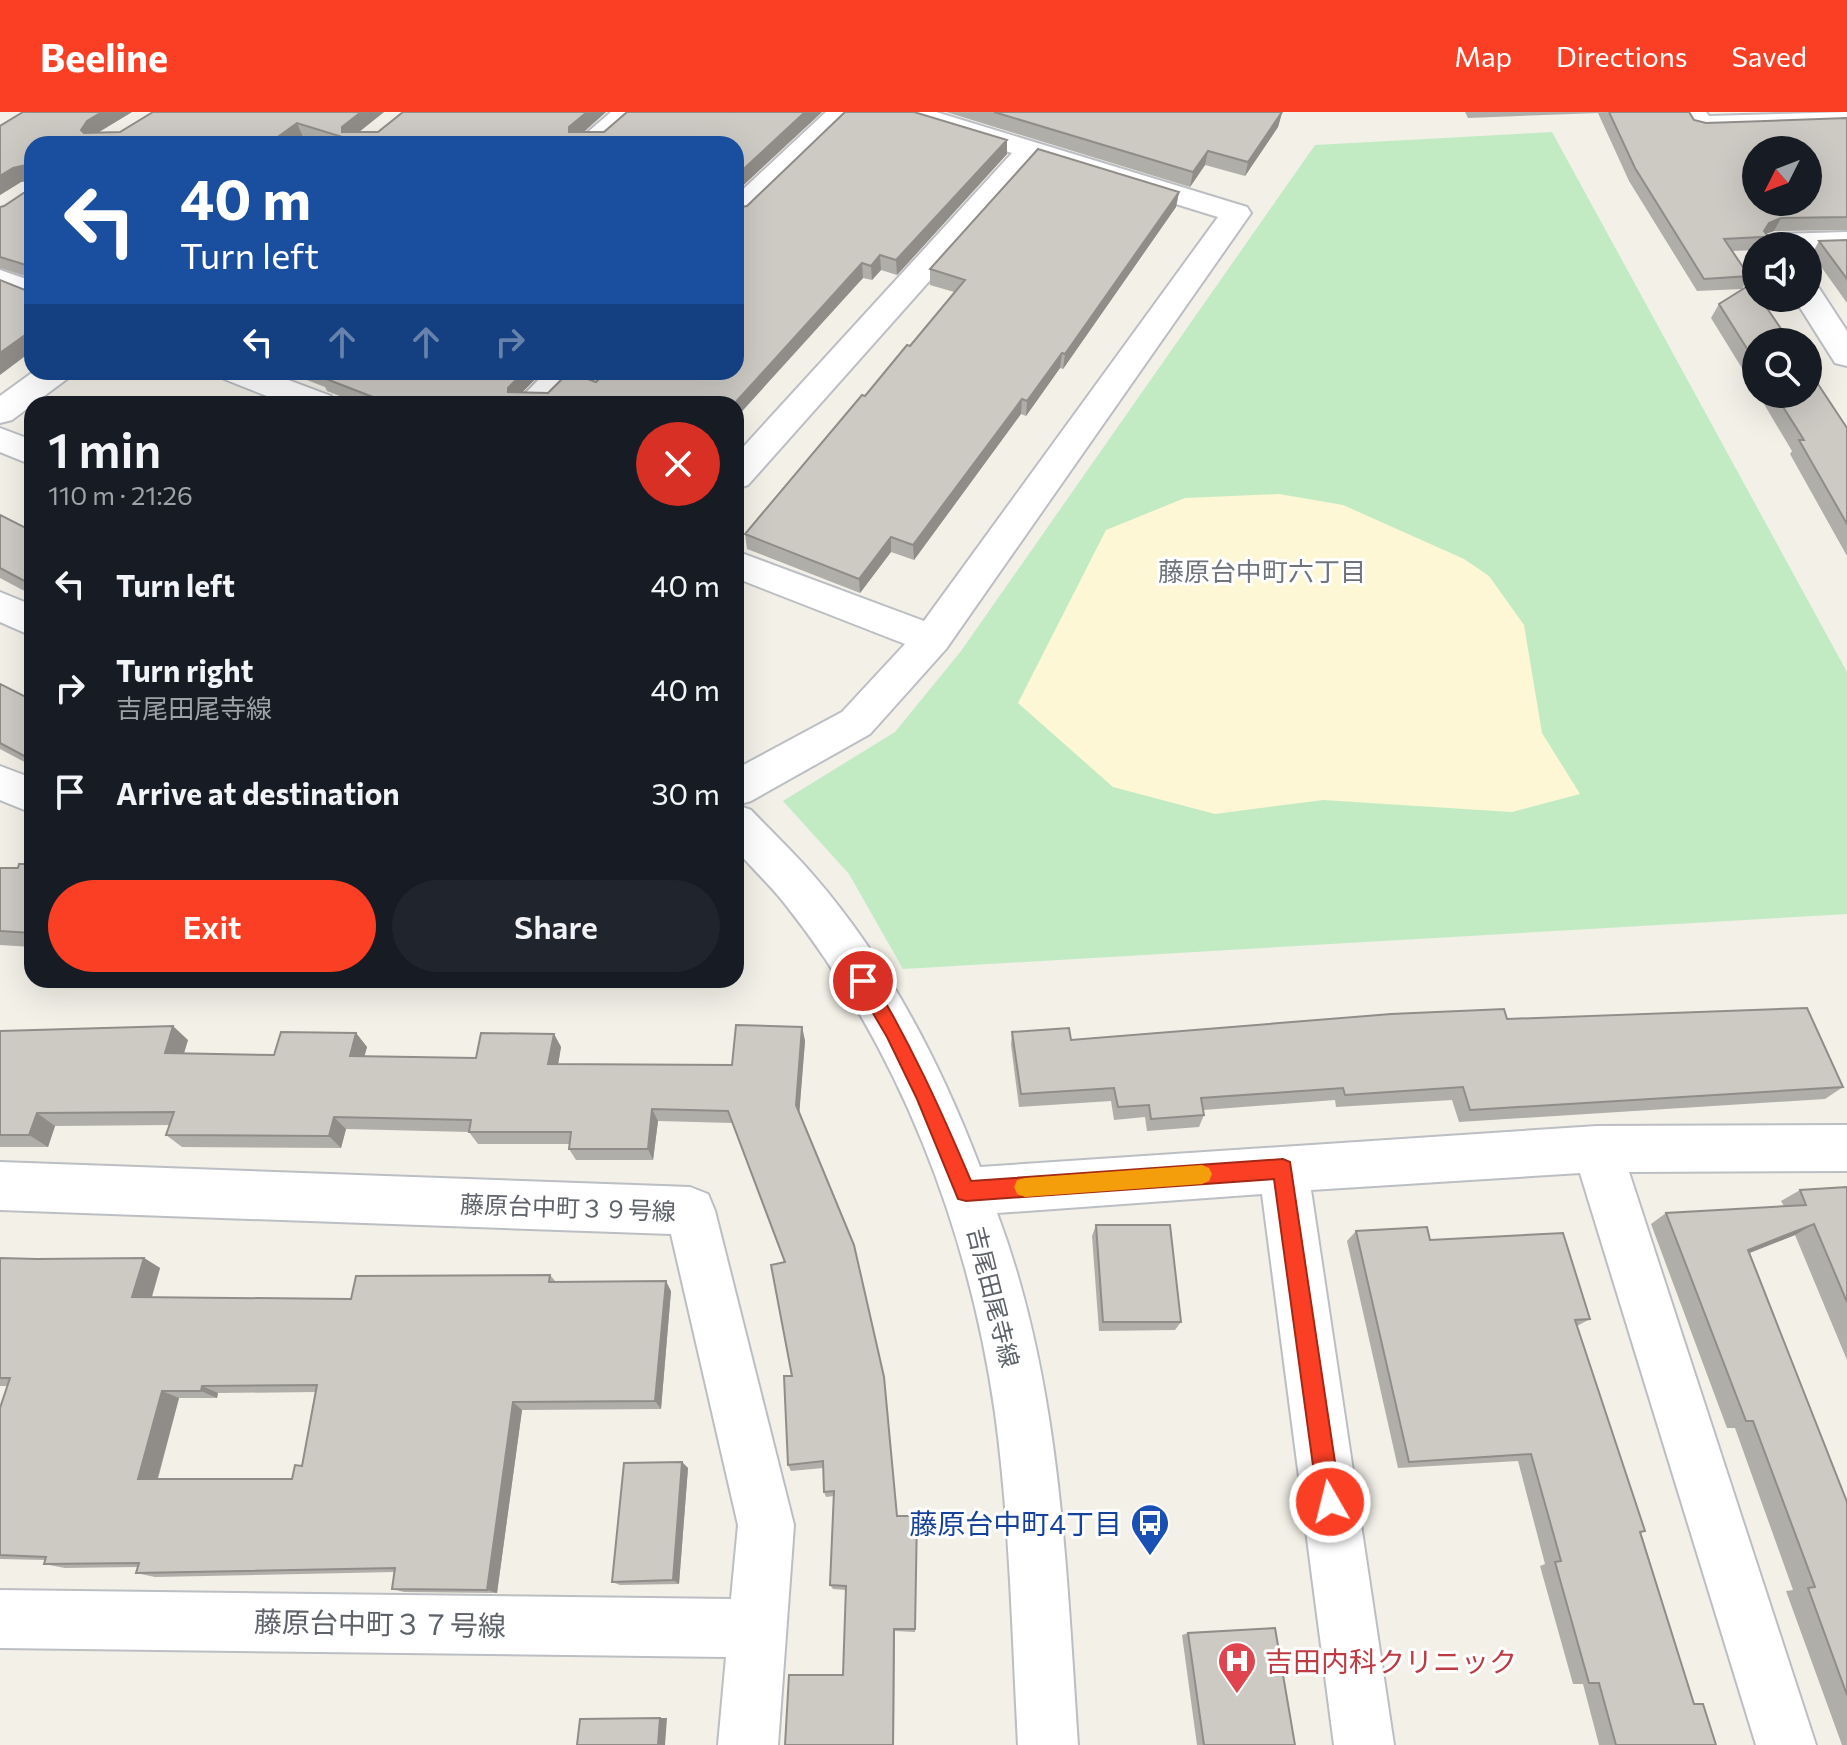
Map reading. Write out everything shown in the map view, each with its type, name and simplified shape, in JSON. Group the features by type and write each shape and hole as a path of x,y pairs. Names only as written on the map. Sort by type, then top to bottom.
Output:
{"street":[{"path":"598,136 628,112"},
{"path":"744,204 842,112"},
{"path":"744,785 856,723 932,639 1236,213 907,112"},
{"path":"1692,112 1700,125 1847,119"},
{"path":"744,468 1031,149"},
{"path":"1822,242 1847,241"},
{"path":"0,279 24,289"},
{"path":"1819,312 1847,356"},
{"path":"0,412 44,380"},
{"path":"540,396 558,380"},
{"path":"296,381 311,396"},
{"path":"0,439 24,450"},
{"path":"744,567 932,639"},
{"path":"0,606 24,618"},
{"path":"0,782 24,792"},
{"name":"吉尾田尾寺線","path":"744,830 799,887 894,1031 966,1192 991,1266 1014,1376 1033,1501 1048,1745"},
{"path":"966,1192 1597,1149 1847,1148"},
{"path":"1597,1149 1786,1745"},
{"path":"1283,1169 1364,1745"},
{"name":"藤原台中町３９号線","path":"0,1186 690,1211 766,1525 748,1745"},
{"name":"藤原台中町３７号線","path":"0,1619 759,1628"}],"green space":[{"path":"1552,132 1847,672 1847,914 903,969 849,874 783,801 895,732 961,651 1315,145"}],"sand":[{"path":"1279,494 1343,505 1464,559 1489,576 1524,625 1542,733 1580,794 1512,812 1323,800 1215,814 1113,787 1018,703 1106,530 1185,498"}],"building":[{"path":"23,112 102,112 87,121 81,130 84,133 120,132 153,112 361,112 342,127 342,132 378,132 403,112 587,112 569,127 569,132 604,132 627,112 805,112 744,169 744,136 339,136 297,123 279,136 24,136 24,165 0,176 0,126"},
{"path":"845,112 914,112 1007,140 896,260 880,255 871,266 862,263 741,396 370,396 329,380 516,380 508,392 548,393 561,380 744,380 744,207"},
{"path":"994,112 1282,112 1248,162 1208,151 1193,172"},
{"path":"1609,112 1689,112 1694,120 1706,123 1847,118 1847,217 1781,218 1769,223 1765,232 1742,232 1742,238 1724,239 1742,266 1742,276 1704,279 1635,168"},
{"path":"1038,149 1179,192 1065,354 1062,353 1027,401 1022,399 913,545 891,537 859,579 745,534 862,395 865,396 907,345 910,346 965,280 930,269"},
{"path":"24,193 24,264 0,257 0,207"},
{"path":"1847,240 1847,279 1822,245 1822,241"},
{"path":"0,280 24,290 24,336 0,353"},
{"path":"1742,290 1742,312 1770,312 1780,328 1742,328 1742,341 1719,304"},
{"path":"1822,390 1847,428 1847,524 1799,440 1804,440 1784,408 1822,408"},
{"path":"0,515 24,527 24,581 0,568"},
{"path":"0,684 24,696 24,756 0,743"},
{"path":"19,864 24,864 24,932 0,931 0,868 18,868"},
{"path":"1807,1008 1843,1087 1470,1110 1463,1087 1345,1095 1343,1088 1201,1098 1204,1115 1151,1119 1149,1105 1118,1107 1114,1088 1021,1094 1012,1032 1069,1028 1071,1040 1391,1014 1504,1009 1507,1019"},
{"path":"736,1025 802,1027 796,1105 854,1245 884,1377 897,1516 917,1516 915,1629 894,1629 893,1745 785,1745 789,1675 843,1675 846,1586 830,1585 834,1491 824,1492 823,1461 788,1465 784,1376 792,1376 771,1265 785,1262 728,1111 652,1109 648,1149 569,1149 571,1132 469,1132 471,1120 334,1117 329,1136 166,1135 174,1112 37,1113 29,1135 0,1135 0,1031 173,1026 165,1053 274,1055 281,1032 356,1033 350,1056 476,1058 481,1033 554,1034 548,1064 732,1065"},
{"path":"1847,1187 1847,1302 1814,1224 1748,1250 1847,1502 1847,1695 1808,1588 1815,1587 1753,1421 1746,1421 1666,1213 1806,1205 1800,1190"},
{"path":"1096,1225 1170,1225 1181,1322 1103,1322"},
{"path":"1427,1227 1430,1240 1563,1233 1590,1319 1575,1320 1645,1531 1640,1532 1694,1704 1703,1704 1716,1745 1616,1745 1599,1683 1589,1683 1555,1562 1561,1561 1531,1454 1409,1462 1356,1231"},
{"path":"0,1258 144,1258 132,1297 351,1299 356,1276 550,1275 549,1282 666,1281 655,1401 513,1402 487,1590 392,1589 395,1568 136,1573 139,1563 44,1564 46,1557 0,1555 0,1408 10,1378 0,1378","holes":["317,1385 302,1466 295,1465 292,1479 138,1479 162,1391 201,1391 202,1386"]},
{"path":"682,1462 673,1580 612,1582 624,1463"},
{"path":"1275,1628 1295,1745 1204,1745 1188,1633"},
{"path":"660,1718 658,1745 577,1745 580,1719"}],"slow traffic":[{"path":"1025,1187 1202,1174"}],"place":[{"name":"藤原台中町4丁目","path":"1150,1557"},
{"name":"吉田内科クリニック","path":"1237,1695"}],"district":[{"name":"藤原台中町六丁目","path":"1262,570"}],"route":[{"path":"863,981 894,1031 966,1192 1283,1169 1330,1502"}]}
